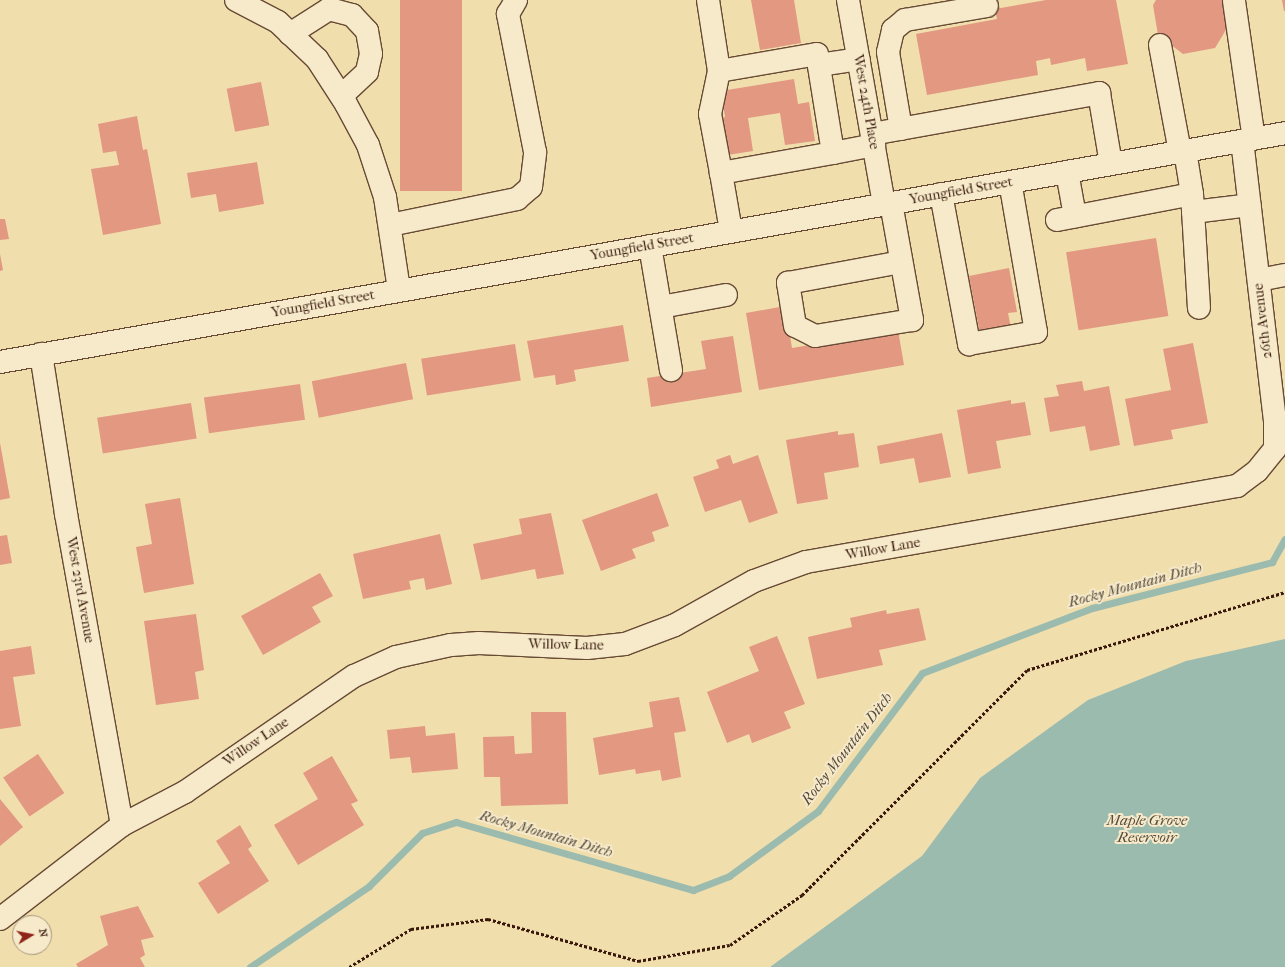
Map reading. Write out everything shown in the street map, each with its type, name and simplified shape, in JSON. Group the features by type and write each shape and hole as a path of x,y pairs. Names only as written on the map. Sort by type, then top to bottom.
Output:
{"street":[{"path":"236,0 278,22 317,59 341,96 368,145 385,196 399,290"},
{"path":"390,225 517,199 531,187 535,152 508,14 516,0"},
{"path":"708,0 719,71 710,114 722,173 731,231"},
{"name":"West 24th Place","path":"848,0 873,139 902,262 912,320 815,336 795,326 788,283 902,262"},
{"name":"26th Avenue","path":"1234,1 1248,140 1250,205 1258,280 1280,419 1274,449 1257,471 1237,486"},
{"path":"901,129 888,52 892,30 905,20 987,6"},
{"path":"290,34 329,9 352,15 367,31 370,54 367,72 341,96"},
{"path":"1160,45 1192,203 1198,308"},
{"path":"719,71 817,54 833,153"},
{"path":"819,65 859,59"},
{"path":"722,173 833,153 901,129 1099,93 1111,164"},
{"name":"Youngfield Street","path":"0,362 1285,133"},
{"path":"1067,172 1066,218 1192,203 1250,205"},
{"path":"942,194 969,344 1036,332 1010,182"},
{"path":"650,246 671,370"},
{"path":"1258,280 1285,275"},
{"path":"661,307 726,295"},
{"name":"West 23rd Avenue","path":"41,354 66,514 122,825"},
{"name":"Willow Lane","path":"0,919 122,825 185,792 354,676 396,657 451,645 479,643 587,648 625,644 675,624 754,581 806,562 1237,486"}],"path":[{"path":"349,967 411,929 488,919 638,961 730,945 802,895 1027,670 1285,592"}],"water":[{"name":"Maple Grove Reservoir","path":"1285,639 1285,967 770,967 922,856 980,778 1088,700 1186,661"}],"building":[{"path":"400,0 462,0 462,191 400,191"},
{"path":"751,0 794,0 801,43 760,50"},
{"path":"1046,0 1116,0 1128,64 1087,71 1085,58 1051,65 1050,58 1036,61 1038,75 927,95 916,34 997,19 995,9"},
{"path":"1156,0 1228,0 1232,20 1215,48 1183,54 1158,35 1153,5"},
{"path":"1282,0 1285,0 1285,11 1284,11"},
{"path":"794,79 798,104 809,102 815,141 785,145 780,113 748,118 753,151 721,156 715,119 725,117 721,91"},
{"path":"261,82 269,125 235,132 227,89"},
{"path":"137,116 143,150 147,149 161,224 103,235 91,169 119,165 116,151 103,153 98,124"},
{"path":"257,162 264,204 219,212 216,194 191,198 187,173"},
{"path":"0,219 5,219 9,239 0,240"},
{"path":"1156,238 1168,316 1078,330 1066,252"},
{"path":"0,254 3,270 0,271"},
{"path":"1009,268 1017,312 1008,313 1011,328 980,334 969,276"},
{"path":"785,306 792,348 898,330 904,365 759,390 746,313"},
{"path":"623,325 629,361 574,370 576,381 556,385 555,375 534,378 527,341"},
{"path":"733,336 742,392 651,407 647,378 706,369 701,341"},
{"path":"1193,343 1208,423 1171,430 1173,439 1134,446 1125,399 1171,390 1163,349"},
{"path":"515,344 521,381 427,395 421,359"},
{"path":"406,363 413,399 319,418 312,381"},
{"path":"1082,381 1084,391 1109,386 1120,445 1090,451 1085,426 1050,432 1044,398 1059,396 1056,385"},
{"path":"300,384 305,420 209,433 204,397"},
{"path":"1011,400 1011,404 1025,402 1031,435 996,441 1001,468 968,474 957,410"},
{"path":"191,403 197,439 103,453 97,418"},
{"path":"838,431 838,435 854,433 859,467 824,473 828,499 797,504 786,440"},
{"path":"942,433 951,477 919,483 914,458 880,464 877,446"},
{"path":"0,443 10,498 0,500"},
{"path":"730,455 733,464 758,455 778,513 749,523 741,500 705,512 693,477 719,468 716,460"},
{"path":"657,493 669,526 652,532 655,541 632,549 636,558 601,571 582,520"},
{"path":"180,498 194,584 144,593 136,547 152,544 145,504"},
{"path":"551,513 564,574 537,579 535,569 481,580 473,544 522,534 519,519"},
{"path":"440,534 452,584 426,590 424,578 409,581 411,589 363,599 353,554"},
{"path":"7,535 12,563 0,565 0,536"},
{"path":"320,573 333,596 312,607 321,622 263,655 241,616"},
{"path":"919,608 926,640 879,650 883,665 817,679 808,637 852,627 850,618 886,610 887,614"},
{"path":"196,614 204,670 195,672 199,699 156,705 144,621"},
{"path":"777,636 805,704 784,712 791,728 752,743 749,734 727,743 707,692 759,671 749,647"},
{"path":"31,646 35,674 13,677 21,726 0,729 0,651"},
{"path":"679,697 686,731 674,733 681,777 662,781 660,770 636,774 635,769 599,775 593,738 653,727 649,702"},
{"path":"531,712 566,712 568,804 501,806 500,777 484,777 483,737 514,736 515,754 532,753"},
{"path":"425,726 426,736 455,733 458,769 412,773 410,757 390,759 387,730"},
{"path":"38,754 64,793 29,816 3,777"},
{"path":"332,756 358,801 351,804 364,825 298,865 274,825 318,799 303,773"},
{"path":"0,799 23,827 0,846"},
{"path":"240,825 252,846 248,849 269,881 218,914 198,883 230,863 216,841"},
{"path":"138,906 154,937 141,940 145,955 140,958 145,967 78,967 76,964 108,945 100,916"}],"waterway":[{"name":"Rocky Mountain Ditch","path":"250,967 369,886 422,833 456,822 693,890 729,876 818,811 922,673 1092,608 1272,562 1285,539"}]}
